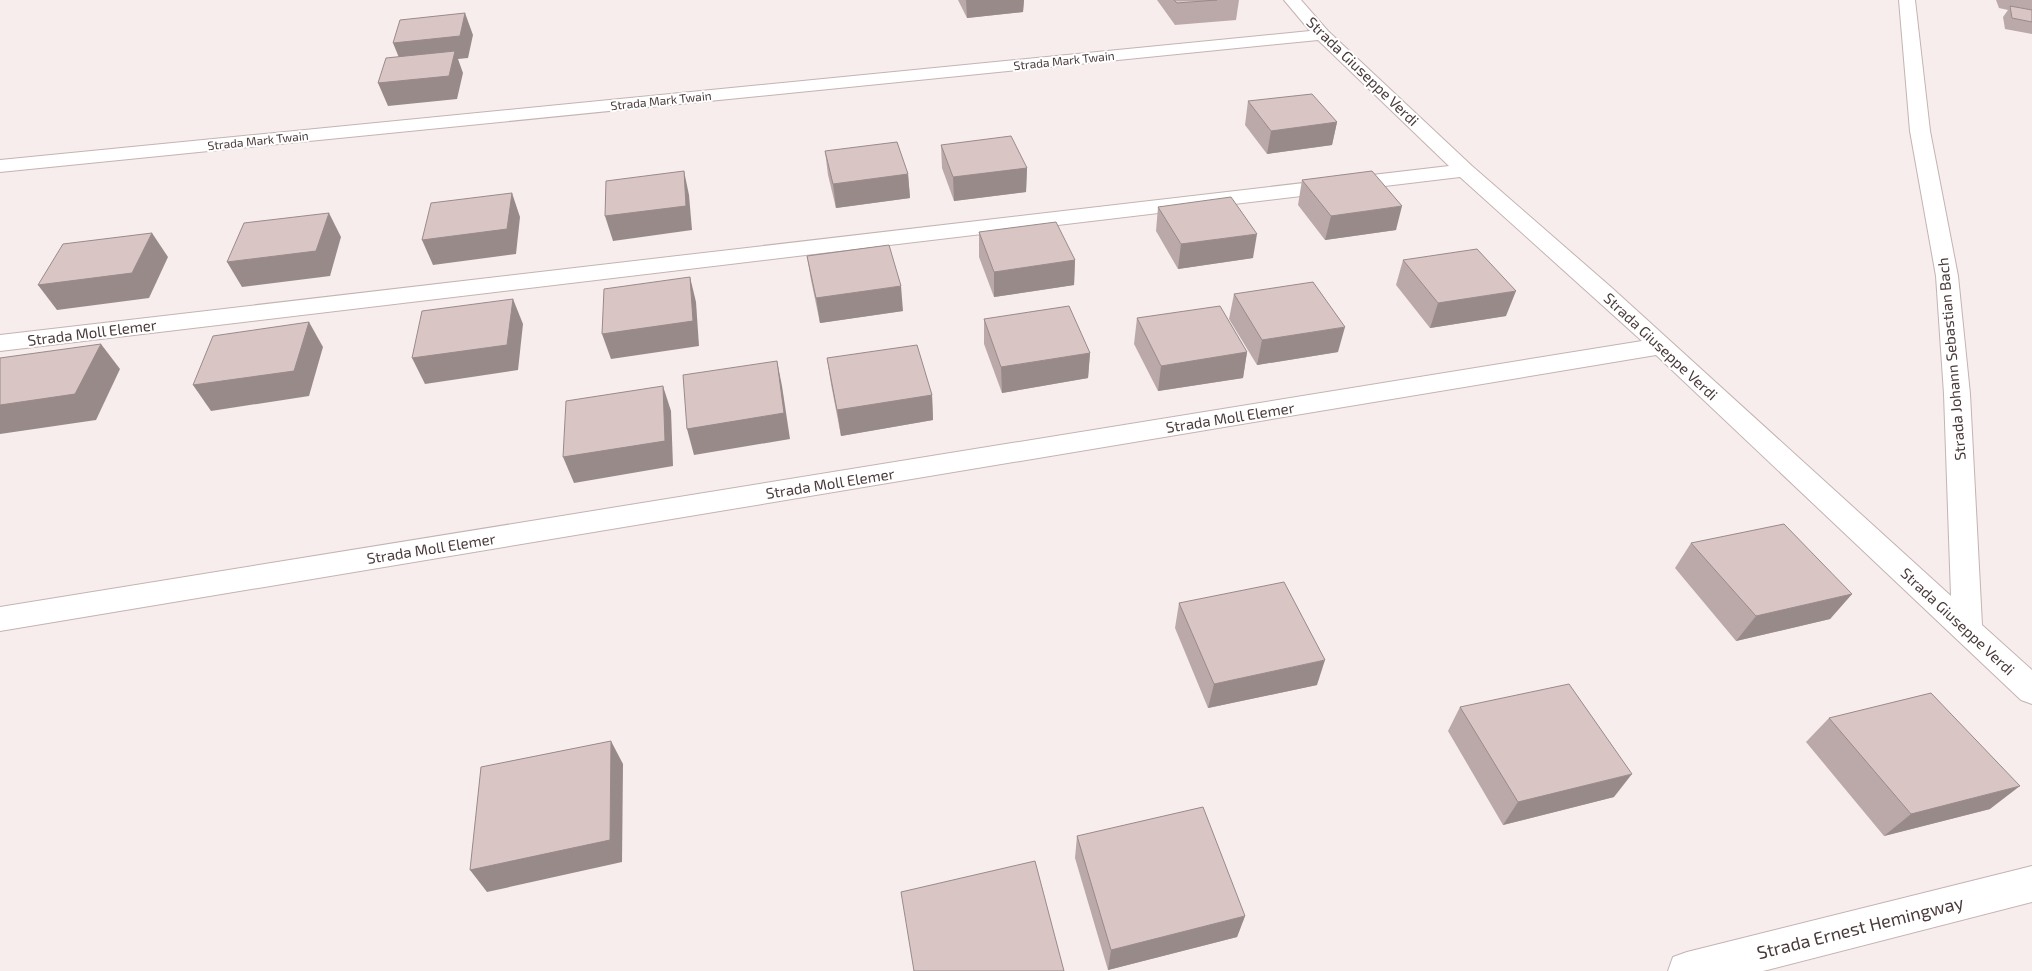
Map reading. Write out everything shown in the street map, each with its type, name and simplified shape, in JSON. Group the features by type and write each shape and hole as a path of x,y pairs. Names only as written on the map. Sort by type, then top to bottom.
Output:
{"street":[{"name":"Strada Giuseppe Verdi","path":"1292,0 1322,35 1465,170 1661,346 2032,690"},
{"name":"Strada Johann Sebastian Bach","path":"1907,0 1920,131 1946,276 1957,394 1967,630"},
{"name":"Strada Mark Twain","path":"0,166 1322,35"},
{"name":"Strada Moll Elemer","path":"0,343 1465,170"},
{"name":"Strada Moll Elemer","path":"0,619 1661,346"},
{"name":"Strada Ernest Hemingway","path":"1687,971 2032,884"}],"building":[{"path":"1174,0 1217,0 1177,3"},
{"path":"2010,6 2032,10 2032,22 2012,18"},
{"path":"465,13 460,36 393,43 400,20"},
{"path":"455,51 449,76 378,83 386,58"},
{"path":"1312,94 1337,122 1271,131 1248,101"},
{"path":"1011,136 1027,168 953,177 941,145"},
{"path":"897,142 908,174 833,184 825,151"},
{"path":"684,171 686,206 605,216 606,181"},
{"path":"1372,171 1402,206 1331,216 1302,180"},
{"path":"512,193 507,229 422,240 431,203"},
{"path":"1231,197 1257,234 1181,244 1158,207"},
{"path":"329,213 316,251 227,262 244,223"},
{"path":"1056,222 1075,260 994,272 979,232"},
{"path":"152,233 132,273 38,285 63,244"},
{"path":"889,245 901,286 816,298 807,256"},
{"path":"1477,249 1516,291 1438,303 1403,260"},
{"path":"690,277 693,321 602,334 604,289"},
{"path":"1313,282 1345,327 1262,340 1234,294"},
{"path":"513,299 507,345 412,358 422,311"},
{"path":"1069,306 1090,353 1001,367 984,319"},
{"path":"1220,306 1247,352 1161,366 1137,318"},
{"path":"309,322 294,371 193,385 213,336"},
{"path":"101,344 75,394 0,405 0,358"},
{"path":"917,345 932,395 837,410 827,358"},
{"path":"777,361 784,413 687,429 683,375"},
{"path":"663,386 665,441 563,457 566,401"},
{"path":"1784,524 1852,594 1756,616 1691,543"},
{"path":"1284,582 1325,660 1214,684 1179,603"},
{"path":"1569,684 1632,774 1518,802 1460,707"},
{"path":"1931,693 2020,786 1911,814 1829,718"},
{"path":"611,741 610,840 470,870 481,767"},
{"path":"1203,807 1245,916 1111,950 1077,836"},
{"path":"1035,861 1064,971 914,971 901,892"}]}
